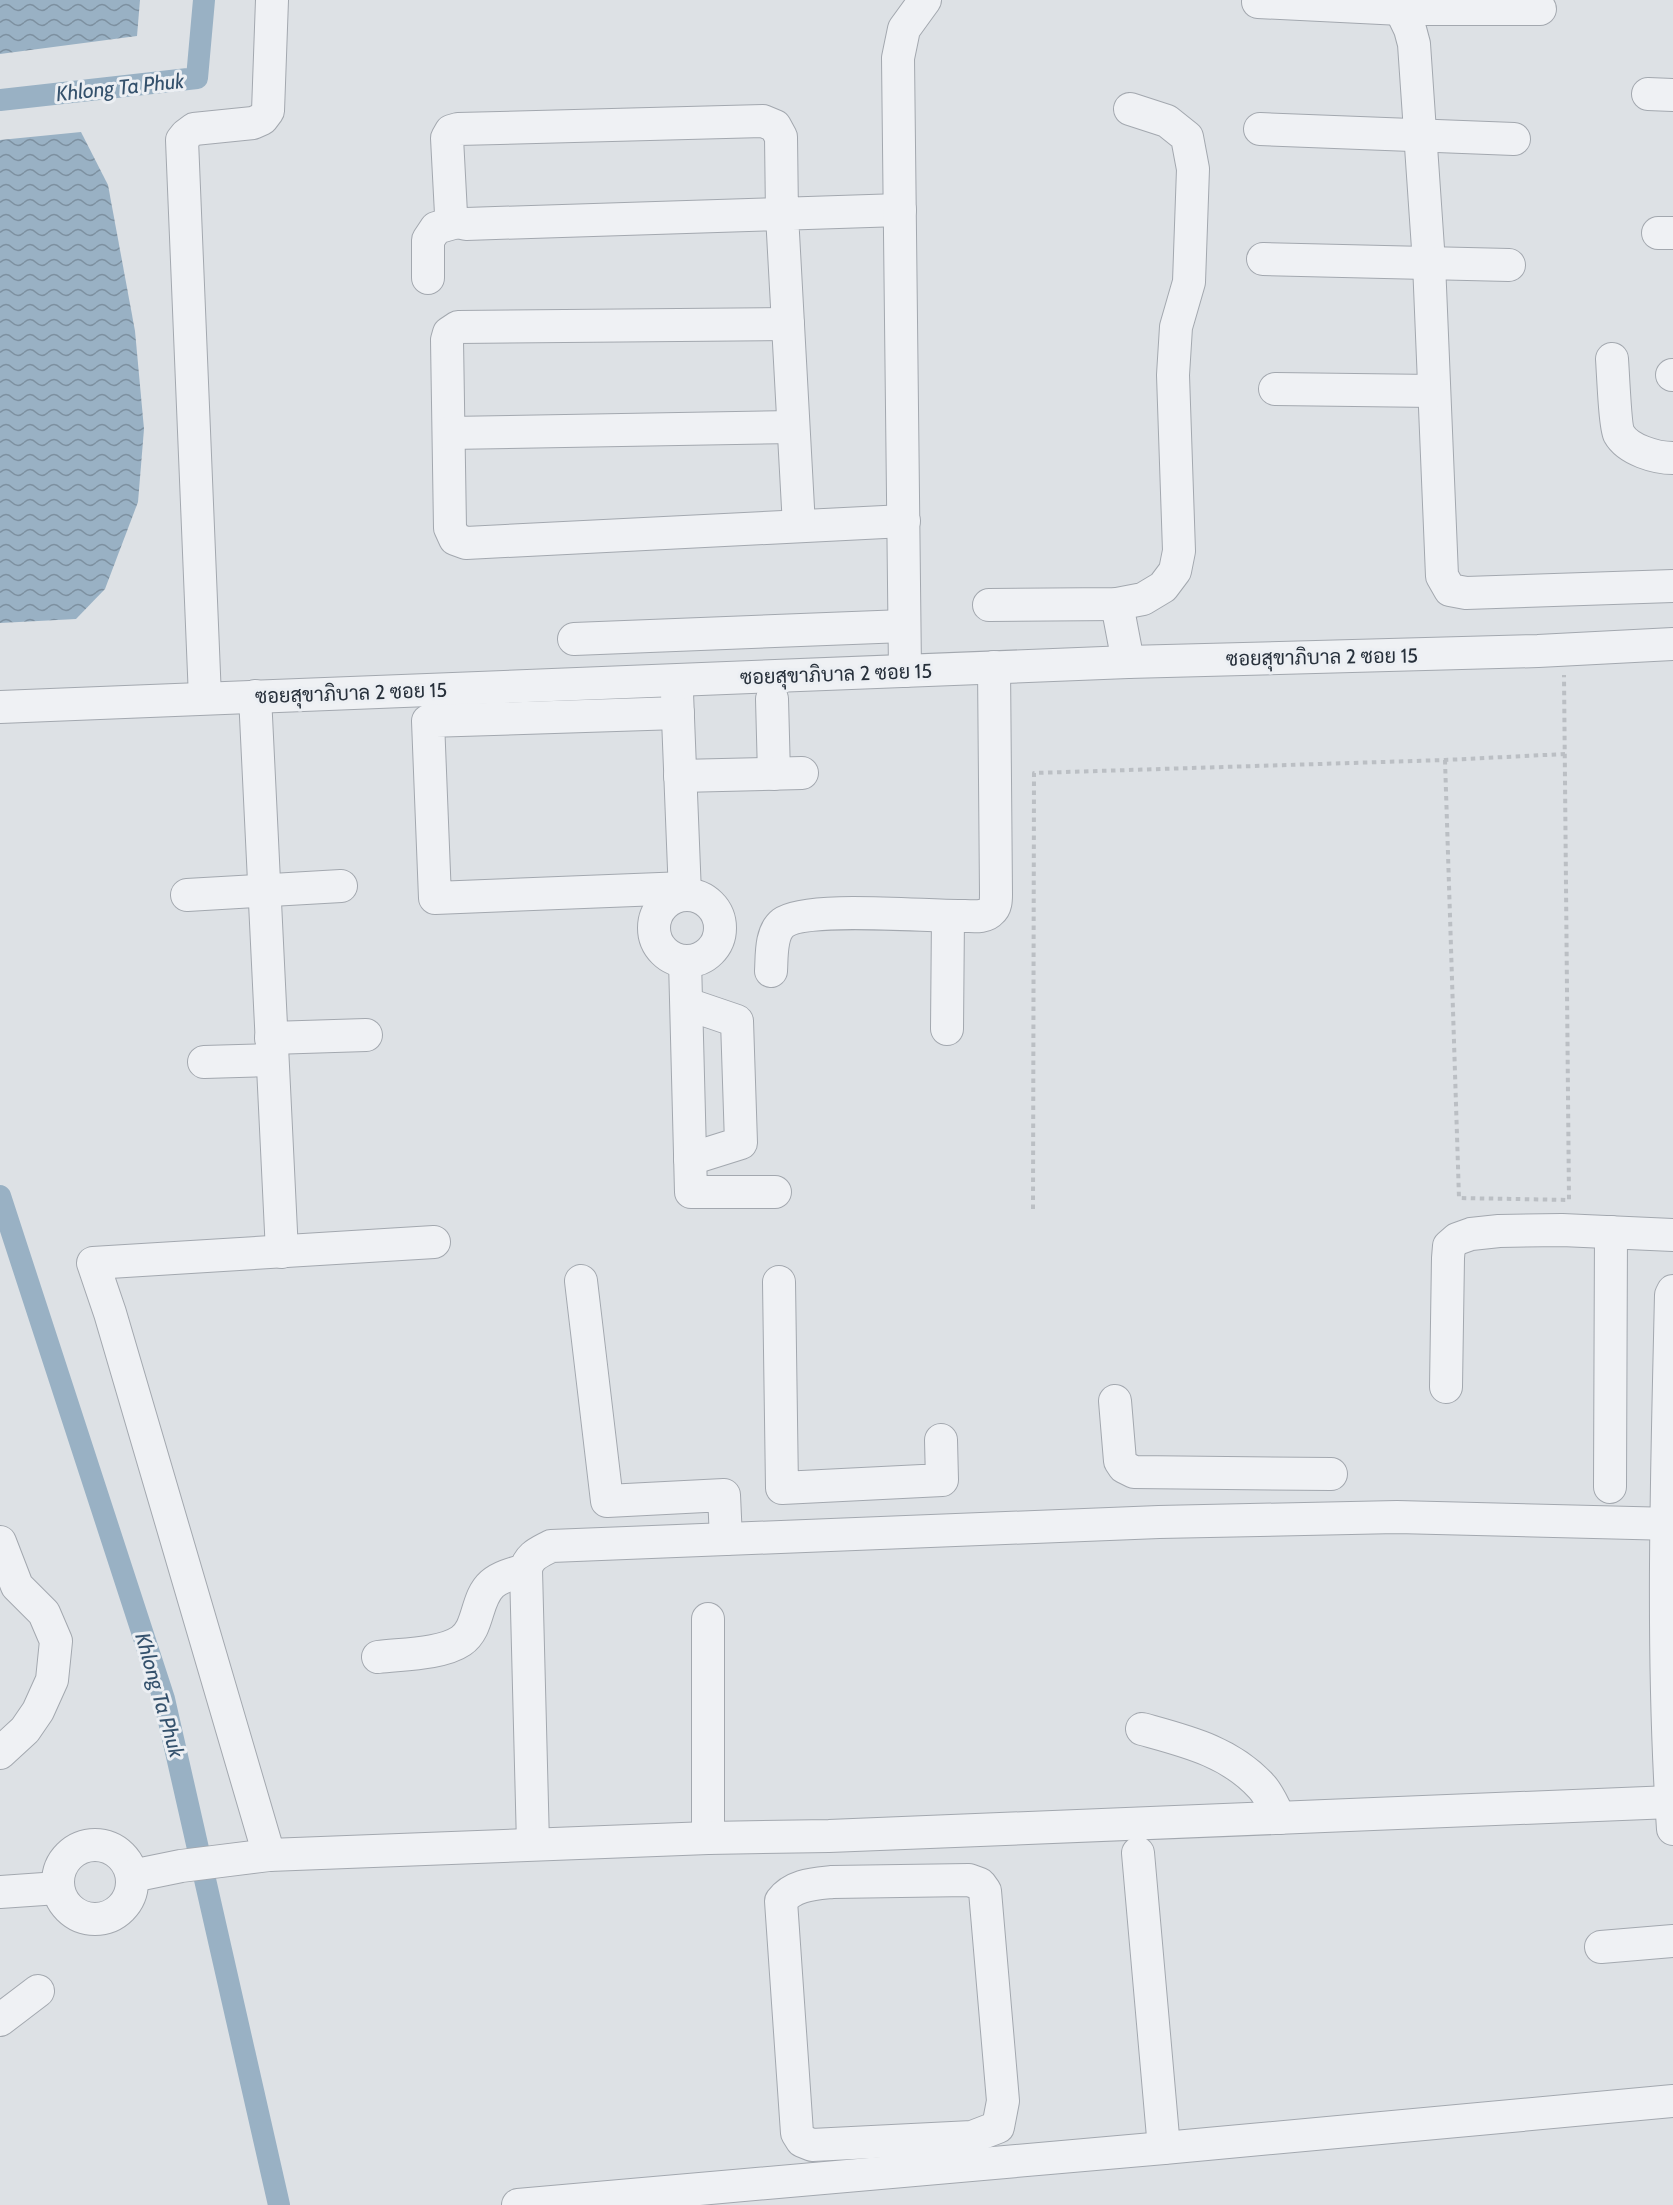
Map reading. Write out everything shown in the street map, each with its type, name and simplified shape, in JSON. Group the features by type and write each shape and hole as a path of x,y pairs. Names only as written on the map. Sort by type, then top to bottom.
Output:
{"street":[{"path":"205,698 182,140 194,129 253,123 262,119 268,111 272,0"},
{"path":"905,671 898,58 904,29 925,0"},
{"path":"1258,3 1399,4 1540,9"},
{"path":"1399,4 1414,44 1429,263 1442,576 1450,590 1466,593 1673,586"},
{"path":"989,605 1117,604 1143,599 1163,587 1175,571 1179,551 1173,375 1176,327 1189,282 1193,169 1187,137 1167,121 1130,109"},
{"path":"457,222 451,214 447,138 451,131 763,120 775,126 782,137 782,215 799,526"},
{"path":"1260,129 1514,139"},
{"path":"428,278 428,240 436,228 457,222 466,224 900,210"},
{"path":"1263,258 1509,265"},
{"path":"788,324 458,327 449,333 447,340 450,528 455,539 466,543 904,521"},
{"path":"1612,359 1618,433 1628,445 1662,458 1673,458"},
{"path":"1275,389 1434,391"},
{"path":"449,433 793,427"},
{"path":"1117,604 1128,662"},
{"path":"574,639 904,626"},
{"name":"ซอยสุขาภิบาล 2 ซอย 15","path":"0,707 994,667 1564,650 1673,644"},
{"path":"771,971 776,933 783,923 799,917 823,913 984,916 991,912 995,905 994,667"},
{"path":"676,680 685,891"},
{"path":"255,696 282,1252"},
{"path":"680,776 788,774 772,699"},
{"path":"678,713 428,722 435,898 685,891 704,898 713,906 719,916 721,927 714,948 706,956 685,961 675,959 659,945 654,925 656,914 662,905 685,891"},
{"path":"187,895 341,886"},
{"path":"947,1029 948,916"},
{"path":"685,961 691,1192 775,1192"},
{"path":"687,1004 737,1021 741,1143 690,1159"},
{"path":"204,1062 366,1035"},
{"path":"1446,1387 1449,1246 1457,1239 1471,1234 1499,1231 1563,1230 1673,1235"},
{"path":"1610,1487 1611,1232"},
{"path":"268,1855 110,1313 93,1263 434,1242"},
{"path":"581,1281 607,1501 724,1495 726,1539"},
{"path":"779,1282 782,1488 942,1480 941,1440"},
{"path":"132,1876 181,1866 268,1855 1280,1818 1672,1798 1667,1714 1671,1294 1673,1291"},
{"path":"1115,1401 1120,1461 1124,1467 1134,1472 1331,1474"},
{"path":"1154,1473 1159,1522"},
{"path":"847,1485 850,1534"},
{"path":"533,1844 526,1570 527,1563 550,1546 1159,1522 1397,1517 1670,1524"},
{"path":"0,1542 17,1586 44,1613 56,1641 52,1680 38,1711 25,1730 0,1753"},
{"path":"378,1657 450,1648 463,1640 471,1630 484,1594 491,1585 502,1577 526,1570"},
{"path":"708,1619 708,1838"},
{"path":"1142,1729 1207,1748 1239,1767 1263,1787 1280,1818"},
{"path":"829,1836 832,1882"},
{"path":"96,1845 114,1850 128,1864 132,1876 132,1889 128,1901 119,1911 108,1917 94,1920 82,1917 70,1910 62,1900 58,1888 58,1875 63,1863 71,1853 83,1847 96,1845"},
{"path":"1138,1853 1164,2148"},
{"path":"969,1881 980,1884 985,1891 1003,2101 999,2127 972,2137 812,2145 802,2141 797,2133 781,1901 788,1892 798,1888 832,1882 969,1881"},
{"path":"0,1892 58,1888"},
{"path":"1601,1947 1673,1941"},
{"path":"0,2020 38,1991"},
{"path":"518,2205 1673,2101"}],"path":[{"path":"1445,760 1459,1198 1569,1200 1564,650"},
{"path":"1033,1209 1034,773 1564,754"}],"water":[{"path":"0,0 140,0 137,36 0,54"},
{"path":"81,132 108,185 135,331 144,429 138,502 105,589 76,619 0,623 0,140"}],"waterway":[{"name":"Khlong Ta Phuk","path":"0,100 197,78 204,0"},
{"name":"Khlong Ta Phuk","path":"0,1196 164,1699 279,2205"}]}
